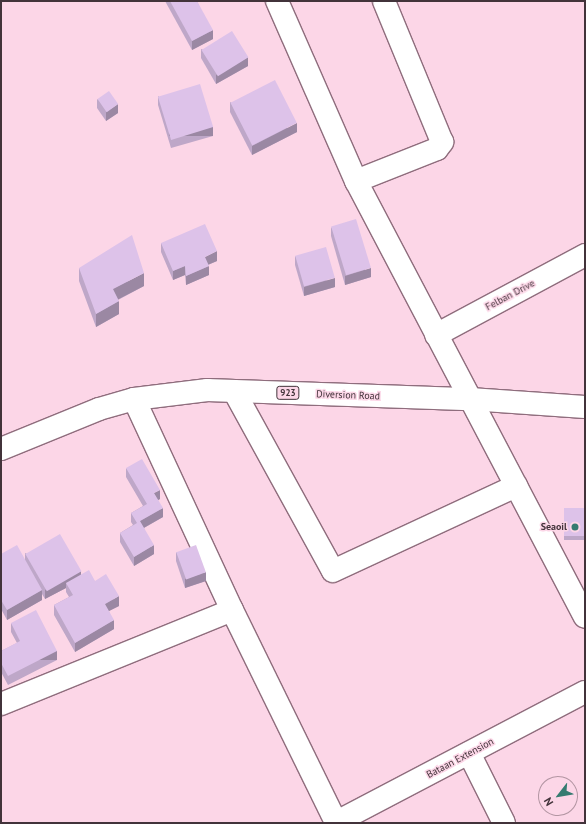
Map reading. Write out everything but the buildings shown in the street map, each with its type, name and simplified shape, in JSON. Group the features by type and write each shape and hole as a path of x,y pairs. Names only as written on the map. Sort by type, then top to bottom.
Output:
{"main road":[{"path":"277,1 356,181 585,617"},
{"path":"356,181 437,149 442,142 384,1"},
{"name":"Felban Drive","path":"436,335 585,255"},
{"path":"234,391 332,571 516,486"},
{"name":"Diversion Road","path":"1,449 99,409 134,399 184,392 234,391 470,399 585,407"},
{"path":"134,399 232,610 335,823"},
{"path":"1,704 232,610"},
{"name":"Bataan Extension","path":"335,823 585,692"},
{"path":"469,753 504,823"}],"place":[{"name":"Seaoil","path":"575,527"}]}
